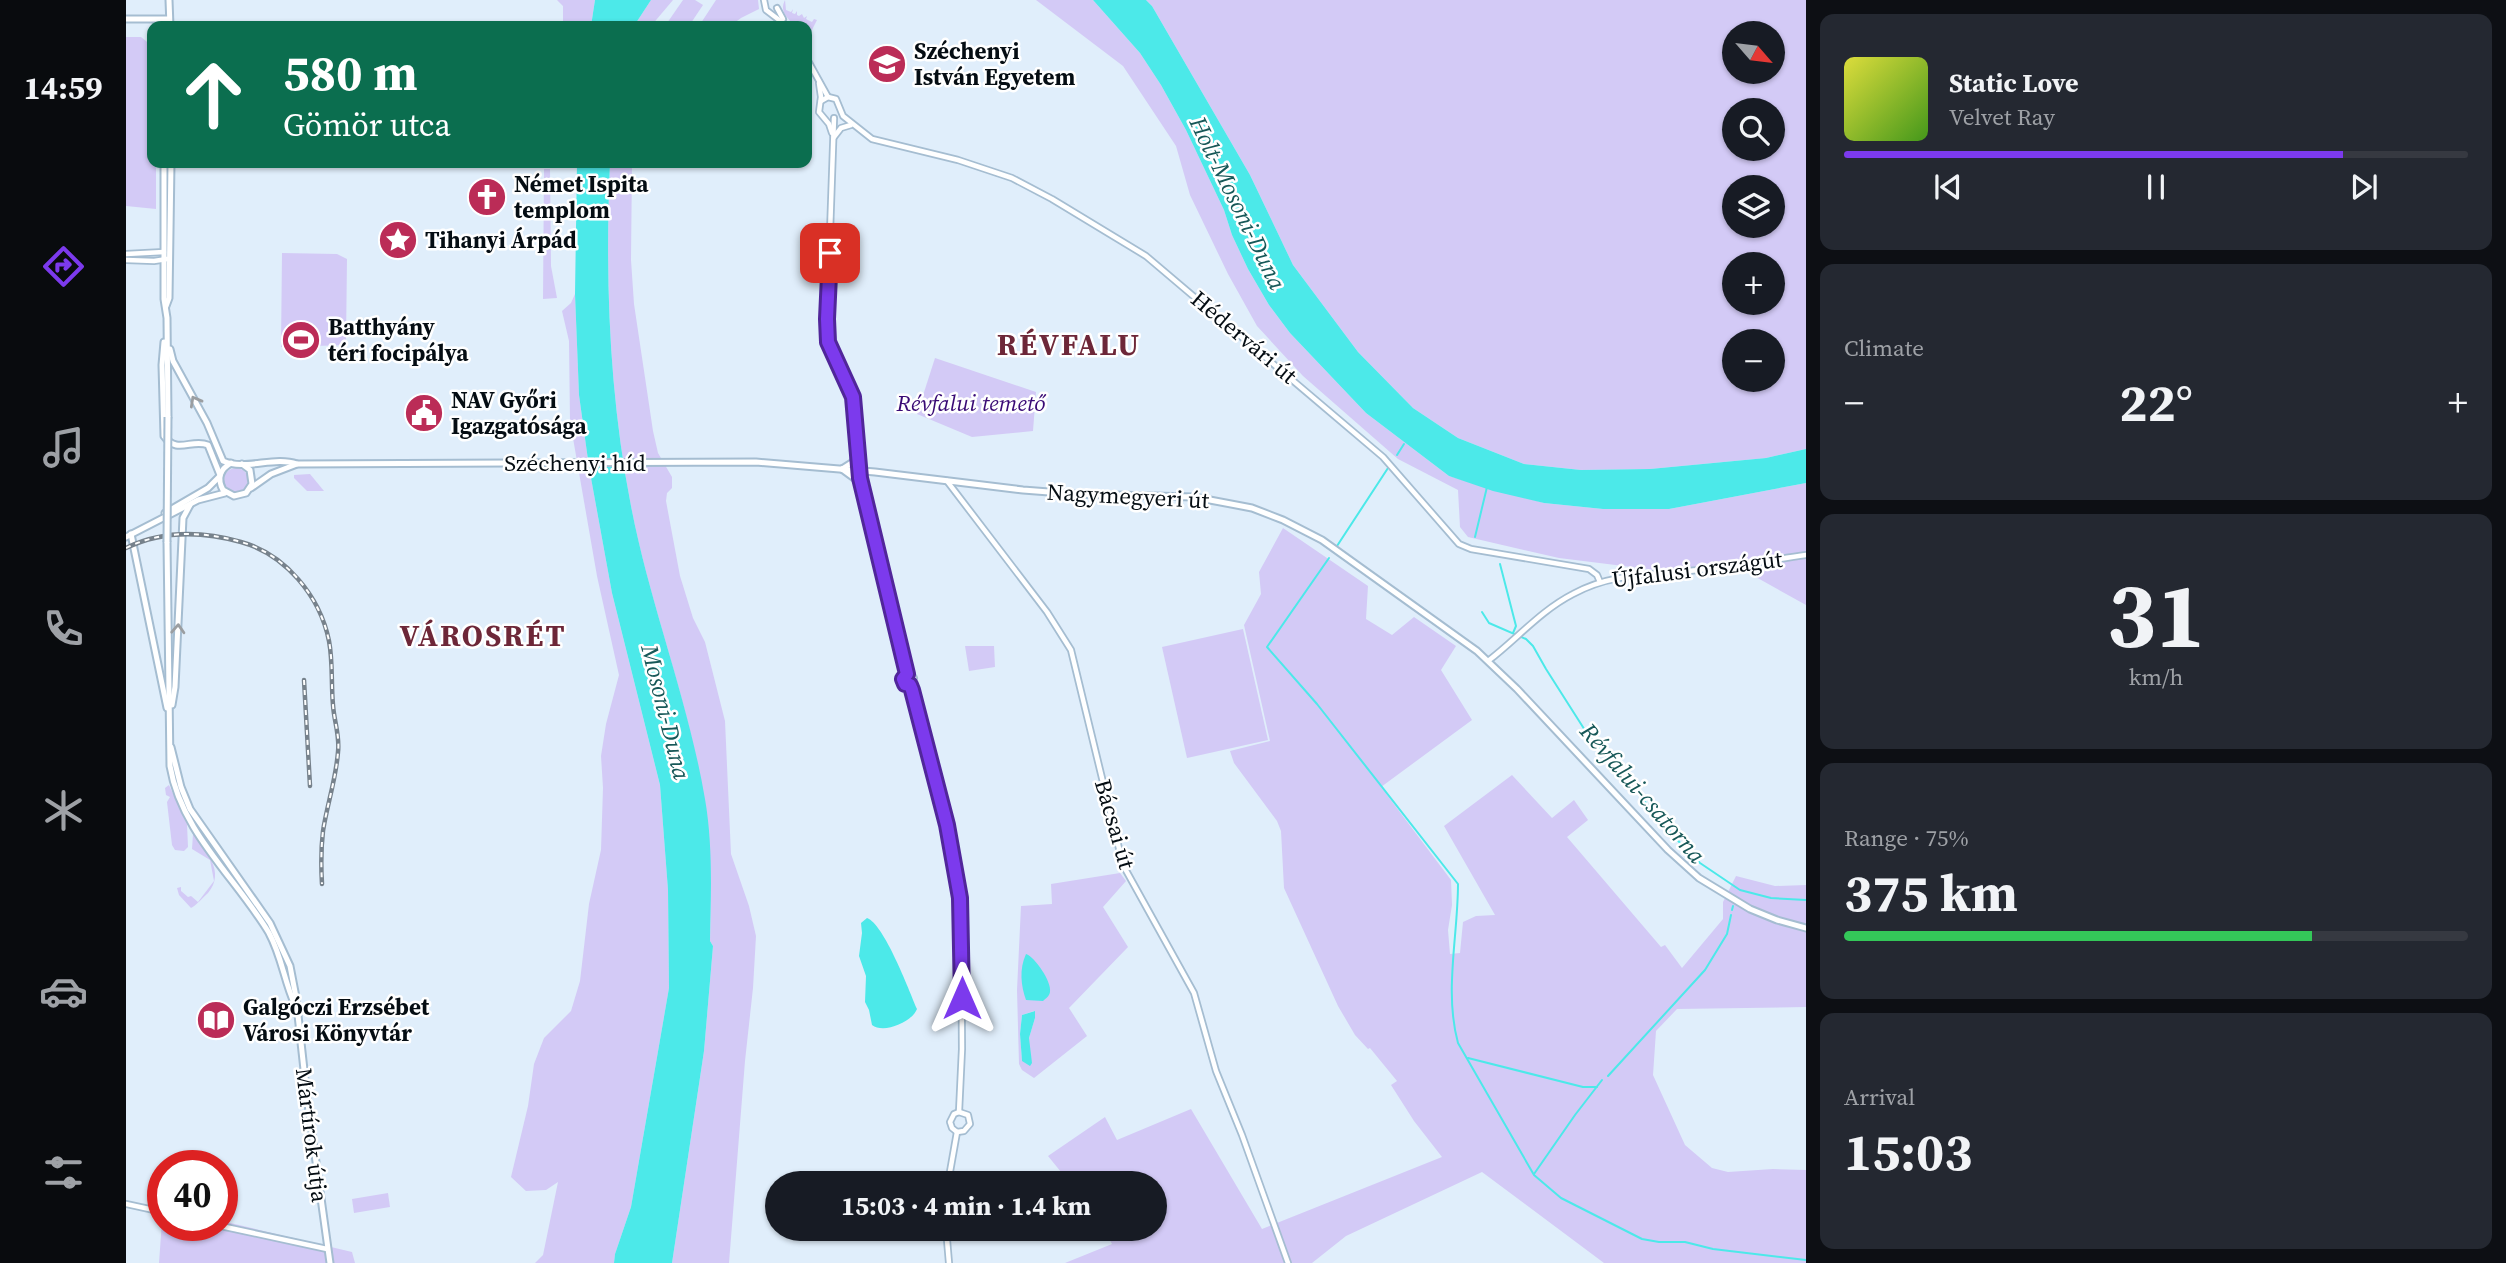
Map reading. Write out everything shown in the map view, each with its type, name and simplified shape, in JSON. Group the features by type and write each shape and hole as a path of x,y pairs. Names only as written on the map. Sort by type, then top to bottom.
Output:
{"main road":[{"path":"126,19 168,19 169,0"},
{"path":"164,168 164,251 168,261 163,275 163,299 173,361 207,423 221,458 227,463 263,464 288,461 297,464"},
{"path":"166,306 169,298 171,168"},
{"path":"167,318 169,722"},
{"path":"167,318 162,365 164,436 170,443 180,447 201,442 208,445 225,493"},
{"path":"840,469 851,464 858,450"},
{"name":"Nagymegyeri út","path":"722,461 840,469 1075,494 1194,496 1252,508 1283,520 1322,540 1463,640 1488,661 1659,841 1699,878 1750,909 1806,928"},
{"name":"Széchenyi híd","path":"297,464 722,461"},
{"path":"157,519 169,509 208,488 226,466 232,463"},
{"path":"239,463 247,467 252,475 251,488"},
{"path":"169,722 144,593 129,535 204,498 225,493 238,496 271,474 297,464"},
{"path":"840,469 857,480 864,491"},
{"path":"169,722 175,687 183,518 190,505"},
{"name":"Mártírok útja","path":"169,722 171,747 181,787 190,808 240,886 281,943 290,966 330,1263"}],"street":[{"path":"765,1 766,10 781,21"},
{"path":"771,12 777,5 785,21"},
{"path":"812,69 828,97 838,102 840,110 834,118 828,342 851,390 859,471 907,674 903,681 910,685 944,814 961,905 960,1112"},
{"path":"819,83 821,101 818,112 825,119 834,139"},
{"path":"821,101 828,97"},
{"name":"Hédervári út","path":"840,110 852,126"},
{"path":"825,119 834,118"},
{"name":"Hédervári út","path":"834,118 881,143 958,160 1021,181 1128,244 1170,275 1383,457 1459,544 1471,550 1589,569 1597,575 1600,582"},
{"path":"834,139 841,128 852,126"},
{"path":"126,254 154,254 164,251"},
{"path":"126,260 168,261"},
{"path":"154,261 161,266 163,275"},
{"name":"Bácsai út","path":"947,481 1008,558 1071,650 1123,865 1194,993 1216,1071 1288,1263"},
{"name":"Újfalusi országút","path":"1488,661 1565,597 1600,582 1637,574 1701,570 1806,555"},
{"path":"960,1112 968,1115 970,1124 967,1130 957,1132 950,1125 950,1119 960,1112"},
{"path":"950,1171 957,1132"},
{"path":"126,1204 147,1209"},
{"path":"238,1230 327,1249"},
{"path":"947,1241 948,1263"}],"green space":[{"path":"557,0 595,0 592,21 563,21 563,6"},
{"path":"651,0 673,0 655,21 637,21"},
{"path":"683,0 695,0 703,5 692,21 668,21"},
{"path":"716,0 758,0 759,9 737,21 702,21"},
{"path":"785,0 786,10 791,12 793,9 792,13 797,11 797,15 802,14 804,18 807,16 806,19 810,21 790,21 785,15"},
{"path":"1036,0 1093,0 1140,53 1186,130 1224,210 1248,269 1269,305 1290,333 1366,413 1449,476 1544,503 1603,509 1669,509 1806,483 1806,605 1745,571 1680,573 1559,558 1468,537 1460,527 1458,490 1398,459 1303,376 1257,326 1228,274 1190,195 1176,146 1123,66"},
{"path":"1146,0 1806,0 1806,449 1766,458 1650,469 1581,470 1524,464 1458,438 1413,408 1358,352 1293,265 1250,175"},
{"path":"126,37 141,37 147,42 147,168 156,168 156,209 126,206"},
{"path":"610,168 632,168 631,260 634,304 653,431 658,453 672,477 672,488 667,493 666,501 680,576 693,618 705,642 725,721 731,854 756,936 729,1263 672,1263 704,1051 713,946 710,941 709,849 696,757 645,569 631,506 613,378 608,249"},
{"path":"544,169 550,169 551,266 557,298 543,299"},
{"path":"282,253 337,254 347,259 348,345 281,347"},
{"path":"575,294 579,395 589,467 612,593 660,785 668,890 669,988 631,1207 614,1263 535,1263 543,1255 558,1182 546,1190 526,1191 511,1177 528,1106 534,1064 544,1038 571,1011 580,981 589,904 601,850 601,756 619,675 597,576 570,421 569,341 562,311 571,303"},
{"name":"Révfalui temető","path":"935,358 1036,392 1033,431 972,437 917,414"},
{"path":"236,468 245,471 248,480 245,489 236,492 227,489 224,480 227,471"},
{"path":"310,474 324,491 307,491 294,478 294,475"},
{"path":"1283,528 1368,586 1366,619 1392,635 1414,617 1456,646 1441,670 1472,720 1381,787 1451,880 1452,905 1448,930 1450,954 1460,953 1463,922 1476,916 1495,915 1444,826 1512,775 1552,818 1574,800 1588,820 1567,837 1661,947 1665,945 1682,968 1723,919 1723,902 1736,876 1775,886 1806,885 1806,1007 1677,1009 1656,1031 1653,1075 1685,1145 1712,1168 1728,1172 1806,1170 1806,1263 1604,1263 1482,1172 1346,1236 1312,1263 1065,1263 1112,1244 1110,1241 1167,1241 1167,1171 1060,1171 1048,1156 1105,1117 1117,1140 1191,1109 1262,1229 1442,1157 1391,1085 1397,1081 1370,1048 1355,1035 1338,1006 1284,888 1281,831 1277,821 1234,763 1230,751 1270,741 1244,625 1261,594 1259,572"},
{"path":"1243,629 1268,740 1187,758 1162,647"},
{"path":"965,646 994,646 995,667 969,671"},
{"path":"169,785 187,824 188,847 184,851 175,850 172,845 167,802 170,797 166,795 165,788"},
{"path":"193,834 212,862 215,870 214,881 210,860 192,849"},
{"path":"1120,873 1126,881 1103,907 1128,947 1069,1008 1087,1036 1034,1078 1022,1070 1019,1064 1017,990 1021,906 1052,904 1051,884","holes":["1034,1011 1035,1018 1022,1061 1022,1015"]},
{"path":"214,881 208,893 198,903 191,908 179,895 177,888 181,887 181,891 188,897 191,896 198,902"},
{"path":"388,1193 390,1207 354,1213 352,1199"},
{"path":"238,1225 352,1252 355,1263 159,1263 161,1241 238,1241"}],"water":[{"path":"595,0 651,0 637,21 592,21"},
{"name":"Holt-Mosoni-Duna","path":"1093,0 1146,0 1152,6 1250,175 1293,265 1358,352 1413,408 1458,438 1524,464 1581,470 1650,469 1766,458 1806,449 1806,483 1669,509 1603,509 1544,503 1493,491 1449,476 1366,413 1290,333 1269,305 1248,269 1224,210 1161,85 1140,53"},
{"name":"Mosoni-Duna","path":"577,168 610,168 610,335 624,464 639,543 698,762 709,834 710,941 713,946 704,1051 672,1263 614,1263 631,1207 669,988 668,890 660,785 612,593 589,467 579,395 575,294"},
{"path":"867,918 874,923 888,944 917,1009 904,1022 890,1027 872,1025 865,1002 866,976 859,956 861,923"},
{"path":"1026,954 1046,976 1050,994 1043,1001 1026,1000 1022,966"},
{"path":"1035,1011 1029,1038 1032,1063 1030,1066 1022,1061 1020,1034 1022,1015"}],"waterway":[{"path":"1397,455 1404,444"},
{"path":"1337,546 1388,468"},
{"name":"Révfalui-csatorna","path":"1475,537 1487,487"},
{"path":"1329,558 1267,647 1317,704 1458,884 1452,984 1458,1043 1534,1175 1561,1198 1642,1239 1685,1242 1713,1249 1806,1260"},
{"path":"1500,564 1516,626 1513,633"},
{"name":"Révfalui-csatorna","path":"1482,612 1489,623 1526,639 1533,646 1588,735 1700,863 1740,890 1771,898 1806,900"},
{"path":"1732,910 1733,906"},
{"path":"1608,1076 1705,970 1727,934 1731,915"},
{"path":"1468,1058 1583,1087 1597,1087"},
{"path":"1534,1174 1602,1080"}],"railway":[{"path":"126,548 154,538 183,534 241,542 272,556 286,567 309,593 318,608 329,641 338,740 335,772 323,831 322,884"},
{"path":"304,680 310,786"}],"place":[{"name":"Széchenyi István Egyetem","path":"887,64"},
{"name":"Német Ispita templom","path":"487,197"},
{"name":"Tihanyi Árpád","path":"398,240"},
{"name":"Batthyány téri focipálya","path":"301,340"},
{"name":"NAV Győri Igazgatósága","path":"424,413"},
{"name":"Galgóczi Erzsébet Városi Könyvtár","path":"216,1020"}],"district":[{"name":"RÉVFALU","path":"1069,344"},
{"name":"VÁROSRÉT","path":"483,635"}],"route":[{"path":"830,253 828,342 853,397 860,478 907,674 903,679 912,690 949,834 961,906 962,998"}]}
